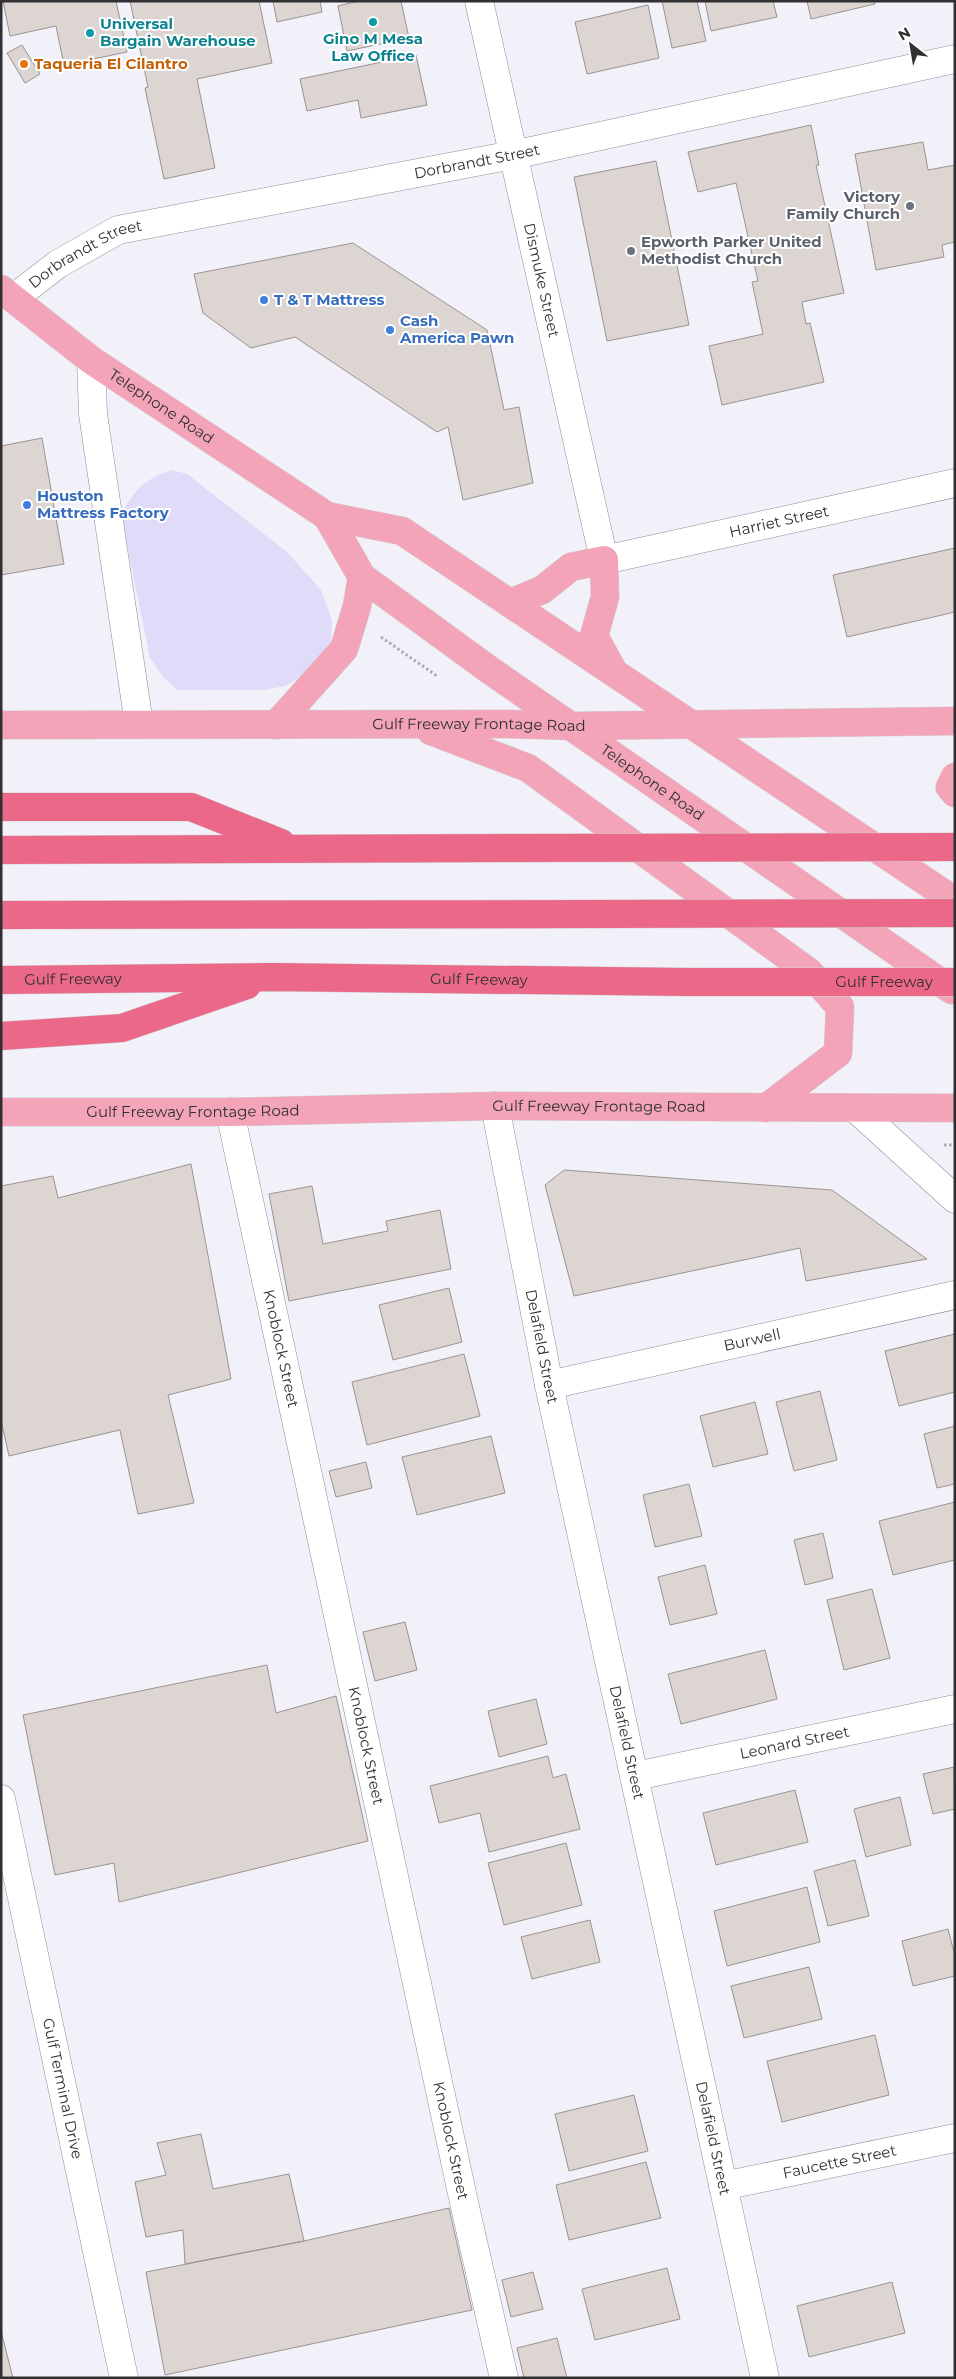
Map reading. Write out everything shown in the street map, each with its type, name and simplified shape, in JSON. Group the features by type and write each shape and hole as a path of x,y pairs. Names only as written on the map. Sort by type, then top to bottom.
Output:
{"highway":[{"path":"1,807 191,808 294,848"},
{"path":"1,850 955,847"},
{"path":"1,915 955,913"},
{"path":"1,1036 122,1028 270,977"},
{"name":"Gulf Freeway","path":"1,980 270,977 686,982 955,982"}],"main road":[{"name":"Telephone Road","path":"8,293 91,360 328,516 402,531 955,901"},
{"name":"Telephone Road","path":"328,516 362,577 571,726 955,992"},
{"path":"510,603 542,590 572,567 604,560 605,596 594,636 612,671"},
{"path":"276,725 344,649 357,606 362,577"},
{"name":"Gulf Freeway Frontage Road","path":"1,726 139,724 417,726 507,724 571,726 955,721"},
{"path":"417,726 528,768 809,972 840,1007 838,1053 766,1108"},
{"path":"955,777 950,787 955,793"},
{"name":"Gulf Freeway Frontage Road","path":"1,1112 230,1112 495,1106 955,1108"}],"street":[{"name":"Dismuke Street","path":"479,1 604,560"},
{"name":"Dorbrandt Street","path":"8,293 118,230 513,155 955,59"},
{"path":"91,360 93,414 139,724"},
{"name":"Harriet Street","path":"604,560 955,483"},
{"name":"Delafield Street","path":"495,1106 549,1385 636,1776 765,2378"},
{"path":"856,1109 955,1198"},
{"name":"Knoblock Street","path":"230,1112 463,2198 504,2378"},
{"name":"Burwell","path":"549,1385 955,1295"},
{"name":"Leonard Street","path":"636,1776 955,1709"},
{"name":"Gulf Terminal Drive","path":"1,1799 12,1898 124,2378"},
{"name":"Faucette Street","path":"723,2186 955,2138"}],"shaded area":[{"path":"172,470 187,474 287,552 321,590 332,620 331,643 309,672 285,686 264,690 177,690 163,677 150,658 121,515 141,486 154,477"}],"building":[{"name":"Universal Bargain Warehouse","path":"3,1 116,1 127,52 64,65 56,26 10,36"},
{"path":"130,1 259,1 272,63 197,79 215,168 164,179 145,88 148,87"},
{"path":"273,1 320,1 322,12 277,22"},
{"name":"Gino M Mesa Law Office","path":"358,1 401,1 409,38 347,51 338,6"},
{"path":"662,1 697,1 706,41 672,48"},
{"path":"705,1 773,1 777,17 711,31"},
{"path":"807,1 874,1 875,4 811,19"},
{"path":"648,5 659,58 587,74 575,22"},
{"name":"Taqueria El Cilantro","path":"22,45 40,74 25,83 7,53"},
{"path":"416,55 427,105 361,118 358,100 307,111 300,79"},
{"path":"811,125 819,165 816,165 844,293 802,302 806,324 810,323 824,382 722,405 709,346 763,334 752,282 758,281 736,183 698,192 688,152"},
{"name":"Victory Family Church","path":"923,142 928,170 955,165 955,242 942,245 944,257 876,270 855,154"},
{"name":"Epworth Parker United Methodist Church","path":"656,161 689,325 607,341 574,177"},
{"path":"353,243 487,330 504,410 519,407 533,483 463,500 448,427 437,432 295,337 251,348 203,313 194,274"},
{"name":"Houston Mattress Factory","path":"42,438 64,564 1,575 1,446"},
{"path":"955,548 955,612 847,637 833,575"},
{"path":"191,1164 231,1379 168,1395 194,1503 138,1514 120,1430 9,1456 1,1420 1,1186 53,1176 58,1198"},
{"path":"564,1170 832,1190 927,1259 806,1281 800,1248 574,1296 545,1185"},
{"path":"312,1186 323,1244 388,1231 386,1221 440,1210 451,1269 289,1301 269,1194"},
{"path":"449,1288 462,1342 393,1360 379,1305"},
{"path":"955,1334 955,1392 899,1406 885,1351"},
{"path":"464,1354 480,1416 367,1445 352,1382"},
{"path":"820,1391 837,1460 794,1471 776,1402"},
{"path":"755,1402 768,1454 713,1467 700,1416"},
{"path":"955,1426 955,1484 937,1488 924,1434"},
{"path":"491,1436 505,1493 417,1515 402,1457"},
{"path":"366,1462 372,1488 336,1497 329,1471"},
{"path":"689,1484 702,1536 655,1547 643,1495"},
{"path":"955,1502 955,1560 893,1575 879,1521"},
{"path":"823,1533 833,1578 805,1585 794,1540"},
{"path":"705,1565 717,1614 670,1625 658,1577"},
{"path":"872,1589 890,1658 844,1670 827,1600"},
{"path":"405,1622 417,1670 375,1681 363,1632"},
{"path":"765,1650 777,1699 681,1724 668,1674"},
{"path":"267,1665 276,1713 336,1696 368,1841 119,1902 114,1863 55,1875 23,1715"},
{"path":"536,1699 547,1744 499,1757 488,1711"},
{"path":"548,1756 553,1778 566,1774 580,1829 489,1852 480,1813 439,1823 430,1786"},
{"path":"954,1767 955,1809 933,1814 923,1774"},
{"path":"795,1790 808,1842 716,1865 703,1813"},
{"path":"900,1797 911,1845 866,1857 854,1809"},
{"path":"566,1843 582,1905 504,1925 488,1863"},
{"path":"855,1860 869,1916 828,1926 814,1871"},
{"path":"807,1887 820,1942 727,1966 714,1911"},
{"path":"590,1920 600,1962 532,1979 521,1937"},
{"path":"948,1929 955,1956 955,1976 913,1986 902,1941"},
{"path":"809,1967 822,2019 744,2038 731,1986"},
{"path":"875,2035 889,2095 782,2122 767,2061"},
{"path":"634,2095 648,2151 569,2171 555,2114"},
{"path":"201,2134 213,2189 289,2174 304,2241 185,2264 183,2230 146,2237 135,2182 166,2175 157,2143"},
{"path":"646,2162 661,2218 569,2240 556,2185"},
{"path":"449,2208 472,2310 165,2375 146,2272 304,2241"},
{"path":"667,2268 680,2319 595,2340 582,2289"},
{"path":"533,2272 543,2309 511,2317 502,2280"},
{"path":"892,2282 905,2333 809,2357 797,2306"},
{"path":"1,2331 13,2378 1,2378"},
{"path":"557,2338 567,2378 524,2378 517,2348"}],"place":[{"name":"Gino M Mesa Law Office","path":"373,22"},
{"name":"Universal Bargain Warehouse","path":"90,33"},
{"name":"Taqueria El Cilantro","path":"24,64"},
{"name":"Victory Family Church","path":"910,206"},
{"name":"Epworth Parker United Methodist Church","path":"631,251"},
{"name":"T & T Mattress","path":"264,300"},
{"name":"Cash America Pawn","path":"390,330"},
{"name":"Houston Mattress Factory","path":"27,505"}]}
